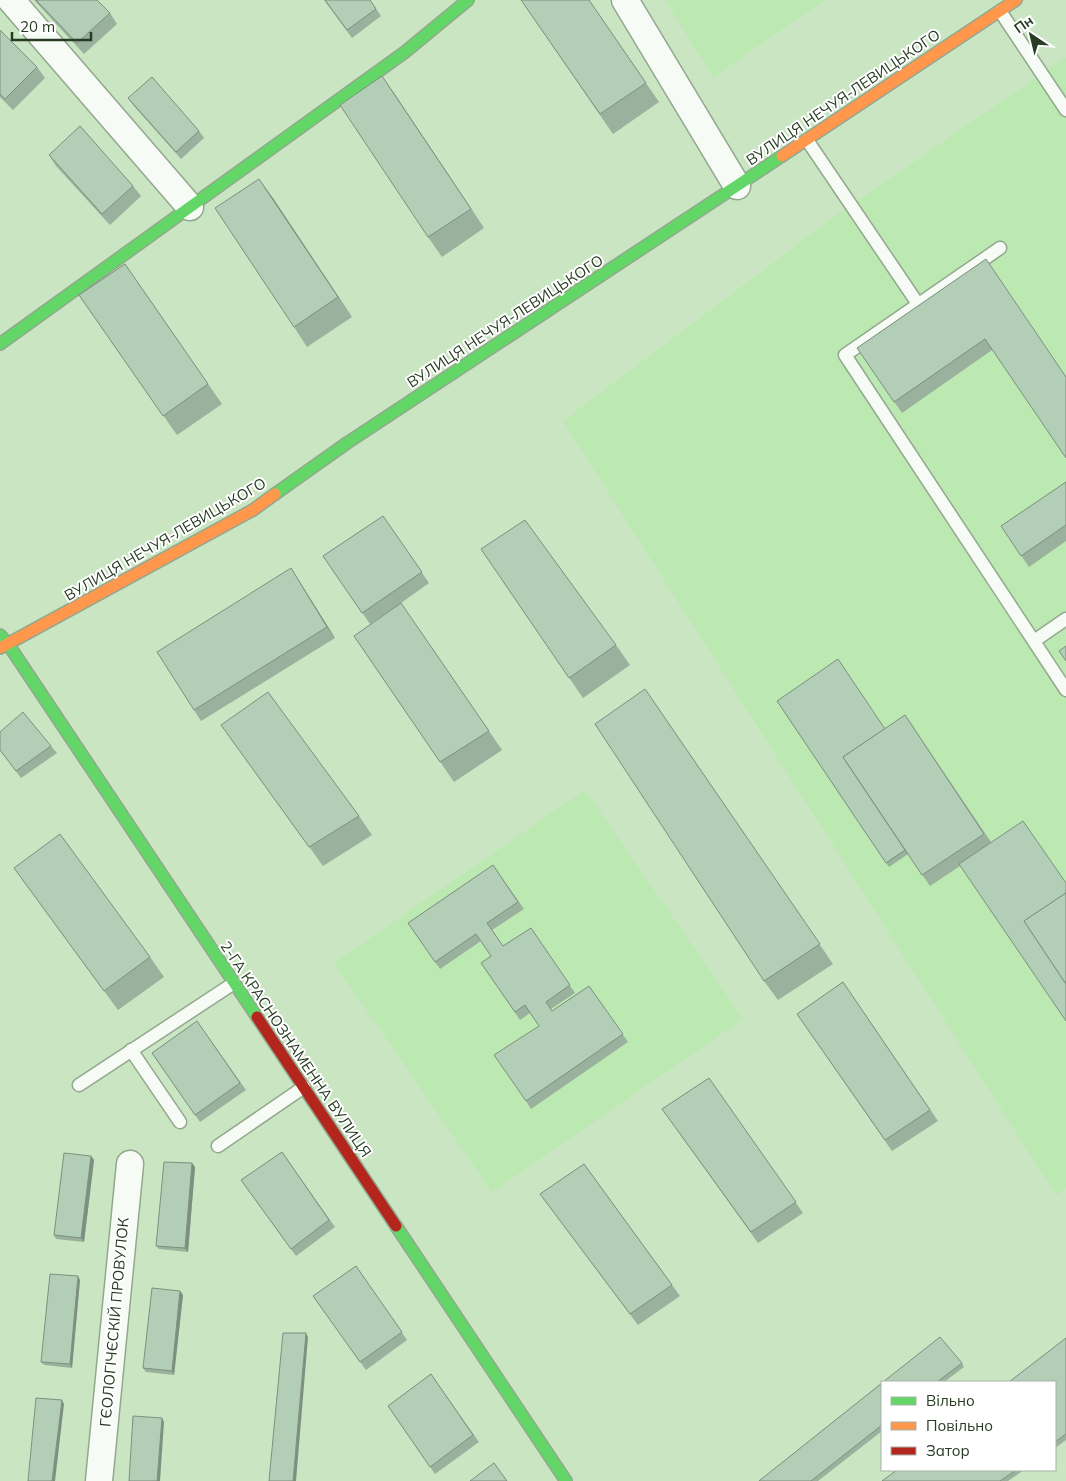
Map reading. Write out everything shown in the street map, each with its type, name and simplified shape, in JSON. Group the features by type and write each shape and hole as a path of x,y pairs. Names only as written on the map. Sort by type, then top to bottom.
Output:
{"street":[{"path":"10,0 190,207"},
{"path":"625,0 737,186"},
{"name":"ВУЛИЦЯ НЕЧУЯ-ЛЕВИЦЬКОГО","path":"4,646 253,510 347,443 1016,0"},
{"path":"0,344 405,52 461,2"},
{"name":"2-ГА КРАСНОЗНАМЕННА ВУЛИЦЯ","path":"0,635 4,646 304,1088 566,1481"},
{"name":"ГЄОЛОГІЧЄСКІЙ ПРОВУЛОК","path":"99,1481 130,1164"}],"lane":[{"path":"1000,11 1066,110"},
{"path":"807,140 918,304"},
{"path":"1000,248 845,354 1066,690"},
{"path":"1034,641 1066,618"},
{"path":"79,1085 234,984"},
{"path":"131,1050 180,1122"},
{"path":"218,1146 304,1088"}],"shaded area":[{"path":"665,0 825,0 713,77"},
{"path":"1066,57 1066,1188 1056,1195 563,421 837,215"},
{"path":"585,790 743,1019 492,1192 334,963"}],"building":[{"path":"36,0 97,0 110,13 77,43"},
{"path":"325,0 370,0 376,9 347,30"},
{"path":"521,0 589,0 646,83 600,114"},
{"path":"0,30 37,67 5,99 0,94"},
{"path":"382,76 471,209 428,237 340,105"},
{"path":"152,77 199,131 176,152 128,98"},
{"path":"80,126 133,186 102,214 49,155"},
{"path":"259,179 338,297 294,327 215,208"},
{"path":"986,259 1066,377 1066,458 985,339 894,402 857,348"},
{"path":"125,264 208,384 163,416 79,295"},
{"path":"1066,482 1066,525 1021,556 1001,526"},
{"path":"383,516 422,572 362,613 323,556"},
{"path":"525,520 616,645 569,678 481,549"},
{"path":"291,568 327,627 194,710 157,652"},
{"path":"401,603 489,731 440,762 354,636"},
{"path":"1066,646 1066,661 1059,651"},
{"path":"838,659 885,729 843,757 905,850 886,863 777,701"},
{"path":"645,689 820,944 764,981 595,724"},
{"path":"268,692 359,816 309,847 221,725"},
{"path":"23,712 51,746 16,771 0,750 0,732"},
{"path":"905,715 984,834 922,875 843,757"},
{"path":"1023,821 1066,883 1066,893 1024,921 1066,984 1066,1021 959,864"},
{"path":"60,834 150,957 104,991 14,868"},
{"path":"493,865 518,902 487,923 503,946 531,928 570,985 546,1002 552,1011 589,986 623,1034 526,1101 494,1055 539,1026 525,1005 515,1012 481,963 491,956 476,934 435,962 408,923"},
{"path":"1066,893 1066,984 1024,921"},
{"path":"843,982 930,1110 885,1140 797,1014"},
{"path":"197,1021 240,1083 195,1115 152,1053"},
{"path":"709,1078 796,1202 751,1232 662,1109"},
{"path":"282,1152 329,1220 291,1249 241,1180"},
{"path":"64,1153 91,1156 81,1238 54,1235"},
{"path":"164,1162 192,1163 185,1248 156,1246"},
{"path":"584,1164 672,1285 630,1314 540,1194"},
{"path":"356,1266 402,1332 360,1362 313,1296"},
{"path":"50,1274 78,1276 70,1364 41,1362"},
{"path":"152,1288 180,1291 172,1371 143,1368"},
{"path":"283,1333 306,1333 293,1481 269,1481"},
{"path":"940,1337 962,1363 938,1381 884,1381"},
{"path":"1066,1338 1066,1434 1056,1441 1056,1381 1010,1381"},
{"path":"431,1374 473,1435 430,1467 388,1406"},
{"path":"881,1384 881,1426 811,1481 759,1481"},
{"path":"36,1398 62,1400 52,1481 28,1481"},
{"path":"133,1416 162,1418 157,1481 129,1481"},
{"path":"494,1463 507,1481 470,1481"},
{"path":"896,1471 1015,1471 1000,1481 882,1481"}],"traffic: fast":[{"path":"0,344 405,52 468,0"},
{"path":"275,494 347,443 782,156"},
{"path":"0,635 8,644 257,1017"},
{"path":"396,1226 566,1481"}],"traffic: slow":[{"path":"782,156 1016,0"},
{"path":"0,648 253,510 275,494"}],"traffic: jam":[{"path":"257,1017 396,1226"}]}
